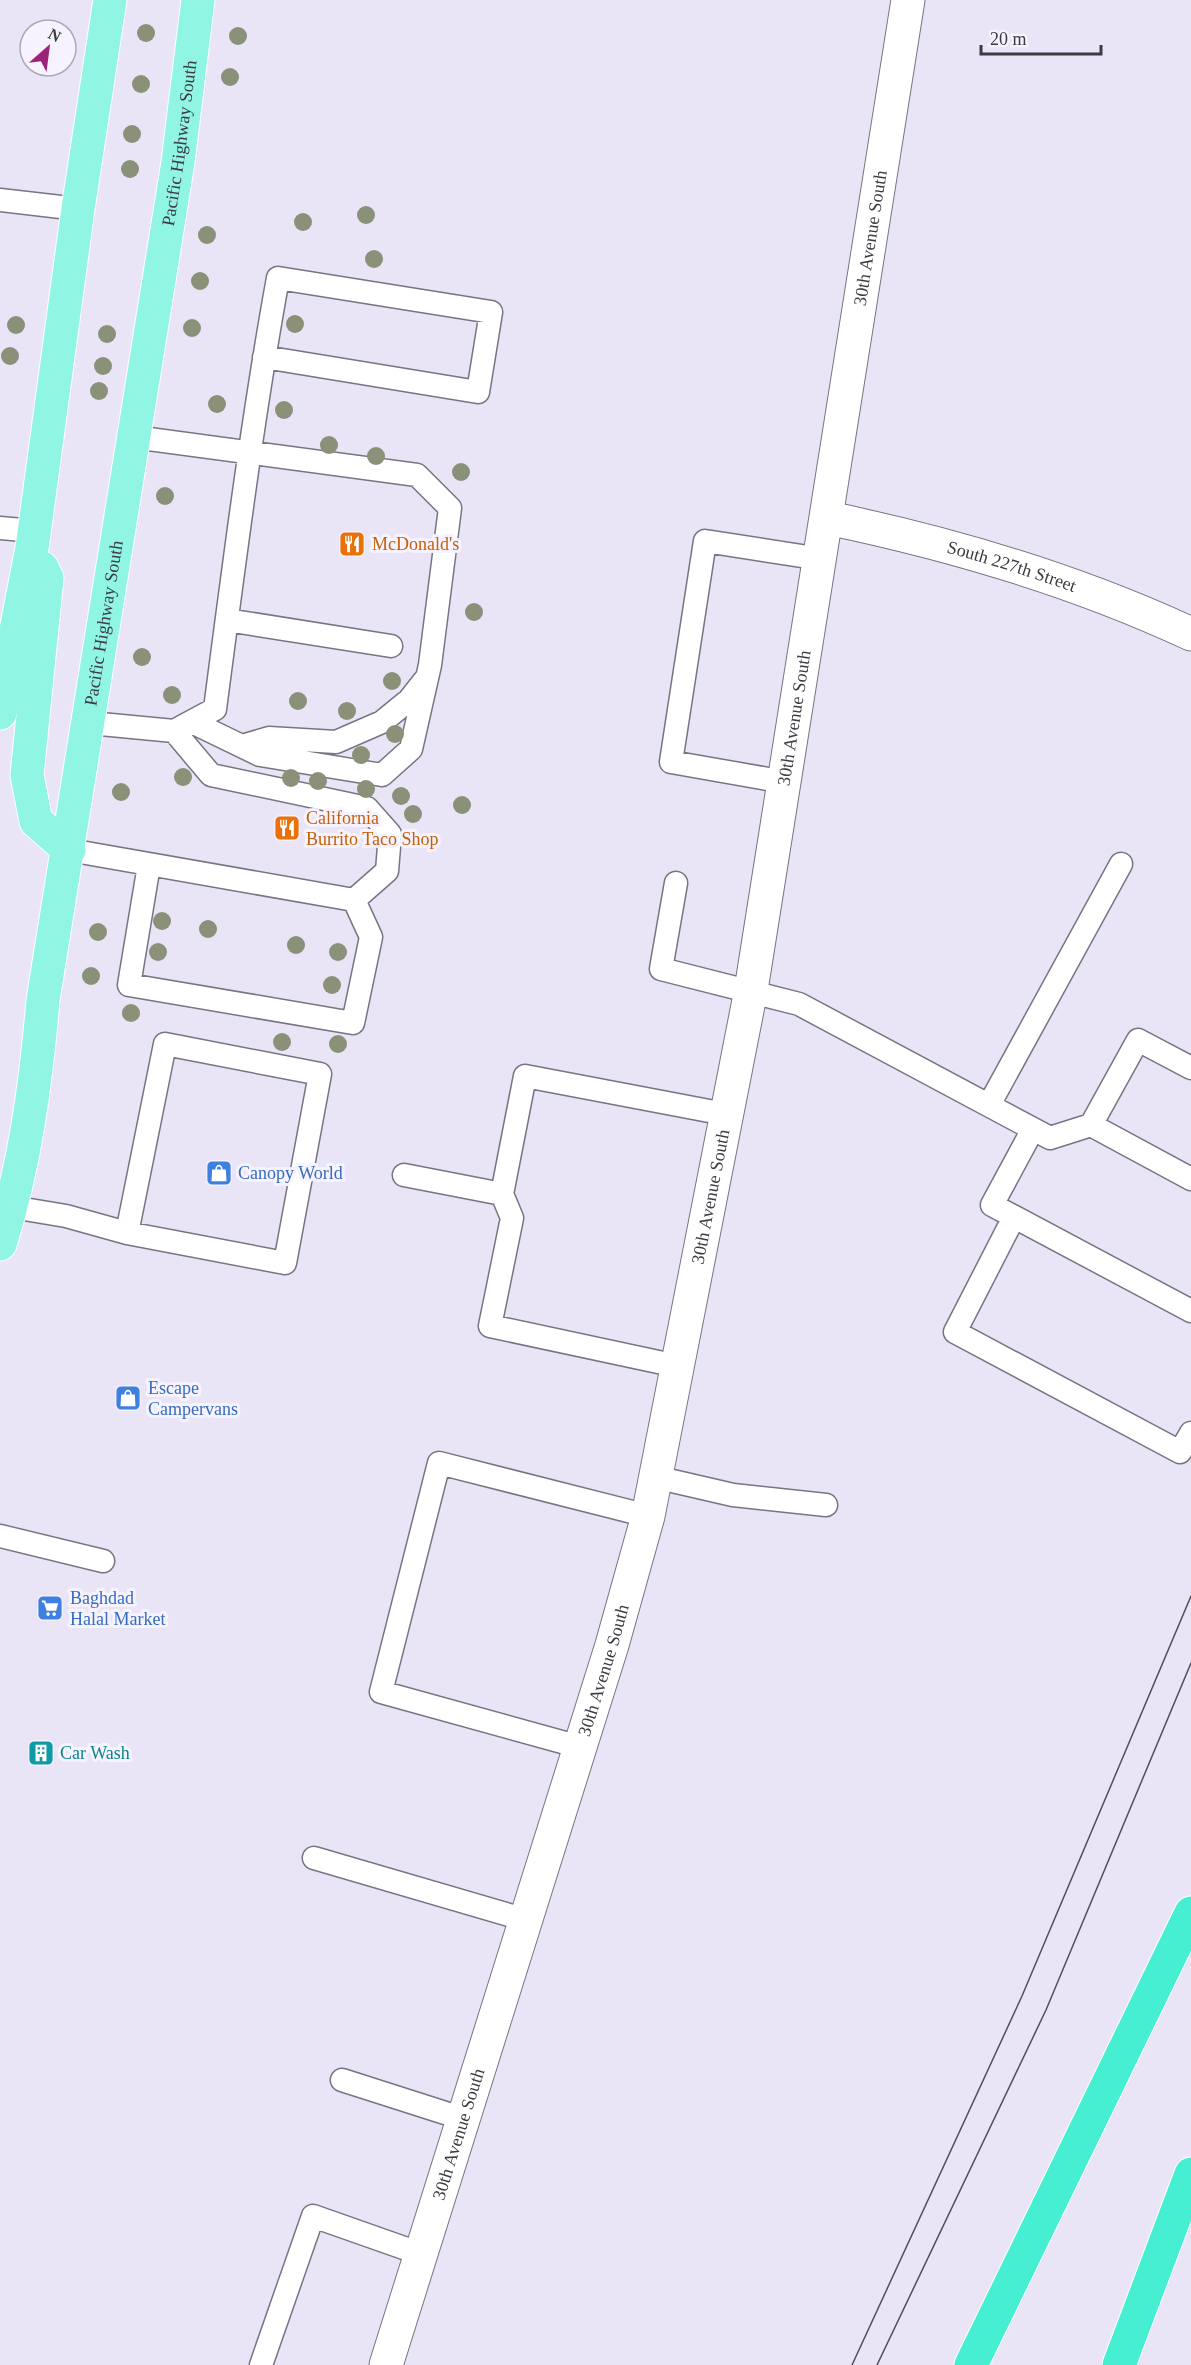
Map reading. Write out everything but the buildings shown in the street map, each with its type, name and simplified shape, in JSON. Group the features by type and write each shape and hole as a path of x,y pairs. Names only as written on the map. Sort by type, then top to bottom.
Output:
{"highway":[{"path":"971,2365 1191,1913"},
{"path":"1119,2365 1191,2174"}],"main road":[{"path":"0,713 33,539 78,209 110,0"},
{"name":"Pacific Highway South","path":"0,1244 12,1207 36,1085 43,1000 90,723 178,162 198,0"},
{"path":"33,539 47,578 27,775 36,821 69,850"}],"street":[{"name":"30th Avenue South","path":"387,2365 612,1645 648,1516 751,990 828,518 908,0"},
{"name":"South 227th Street","path":"828,518 892,531 990,557 1125,603 1191,634"}],"lane":[{"path":"0,200 78,209"},
{"path":"183,726 214,709 249,450 264,357 278,278 491,312 478,392 264,357"},
{"path":"90,723 183,726 242,746 260,755 382,776 411,749 427,678 450,508 417,475 249,450 134,437"},
{"path":"0,528 33,539"},
{"path":"785,782 671,762 705,541 821,559"},
{"path":"227,620 391,646"},
{"path":"242,746 269,738 336,742 382,722 409,700 427,678"},
{"path":"183,726 212,775 367,808 390,834 387,871 354,900"},
{"path":"69,850 354,900"},
{"path":"989,1105 1121,864"},
{"path":"149,865 129,985 353,1023 371,937 354,900"},
{"path":"676,883 661,969 799,1004 1050,1138 1091,1125 1138,1040 1191,1068"},
{"path":"12,1207 66,1216 128,1233 285,1263 320,1074 165,1044 128,1233"},
{"path":"677,1366 490,1326 512,1218 502,1194 525,1076 725,1114"},
{"path":"1091,1125 1191,1179"},
{"path":"1033,1129 992,1205 1191,1311"},
{"path":"404,1175 502,1194"},
{"path":"1014,1217 955,1332 1180,1452 1191,1433"},
{"path":"580,1747 381,1692 439,1463 648,1516"},
{"path":"655,1477 733,1495 826,1505"},
{"path":"0,1537 103,1561"},
{"path":"314,1858 526,1920"},
{"path":"342,2080 464,2119"},
{"path":"261,2365 313,2216 421,2254"}],"tram line":[{"path":"852,2365 1022,1996 1191,1596"},
{"path":"877,2365 1046,2010 1191,1663"}],"place":[{"name":"McDonald's","path":"352,544"},
{"name":"California Burrito Taco Shop","path":"287,828"},
{"name":"Canopy World","path":"219,1173"},
{"name":"Escape Campervans","path":"128,1398"},
{"name":"Baghdad Halal Market","path":"50,1608"},
{"name":"Car Wash","path":"41,1753"}]}
